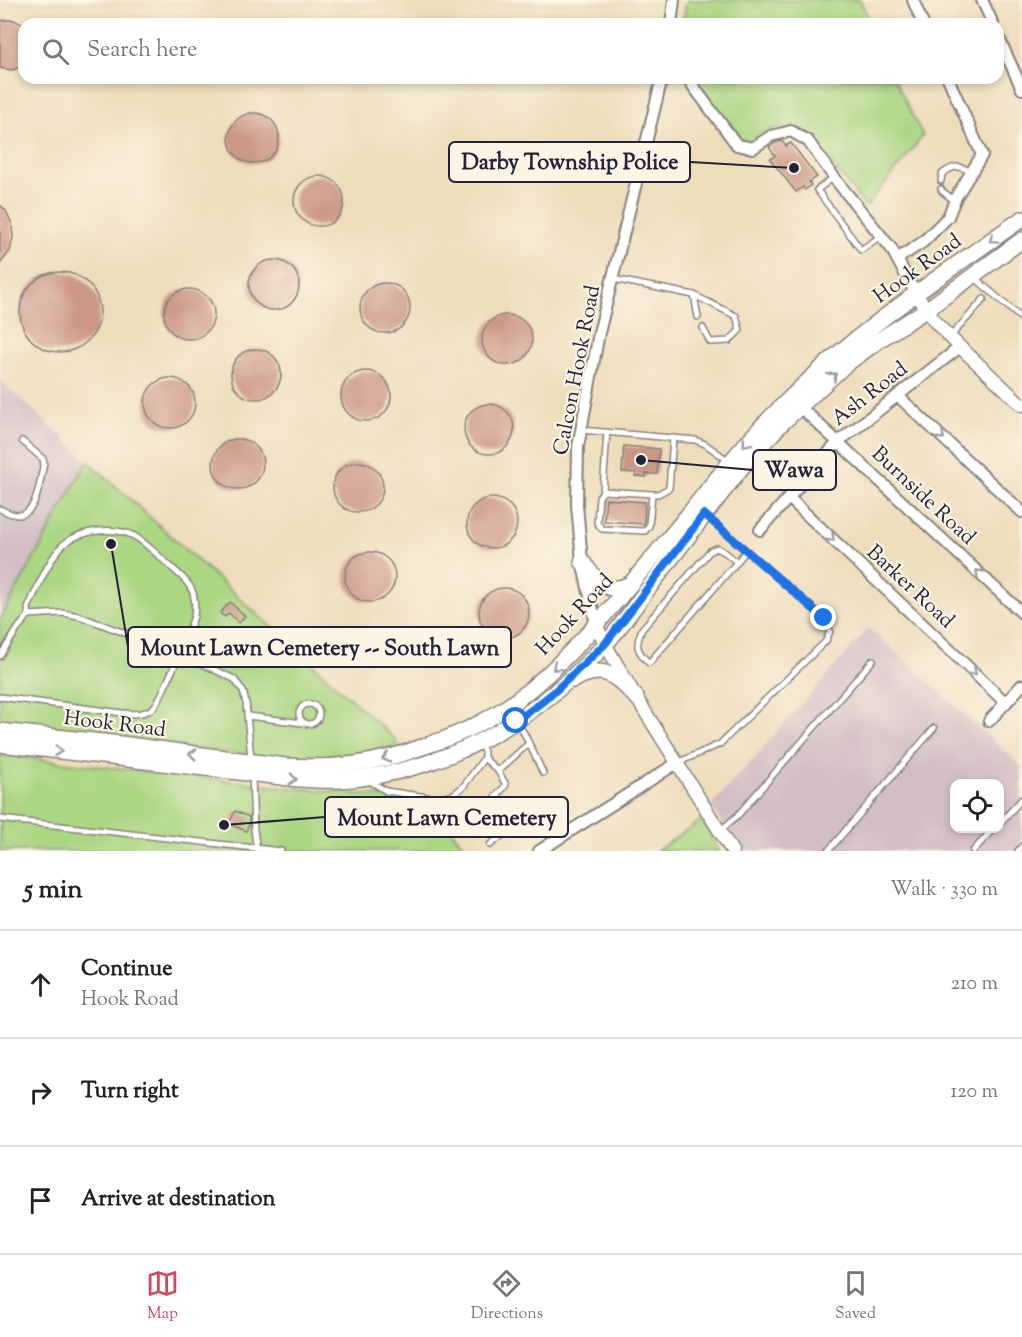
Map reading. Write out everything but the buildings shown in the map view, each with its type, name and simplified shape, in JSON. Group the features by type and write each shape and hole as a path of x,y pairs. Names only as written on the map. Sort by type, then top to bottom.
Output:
{"main road":[{"name":"Hook Road","path":"0,744 251,768 338,767 407,753 448,738 489,718 506,708 561,662 630,584 752,436 825,366 858,337 1022,219"},
{"name":"Hook Road","path":"0,731 121,744 251,768 298,780 321,781 365,778 403,770 479,741 516,721 534,708 605,644 704,514 762,443 799,406 845,365 1022,240"},
{"path":"582,561 594,577 605,586 616,589 630,584"},
{"path":"553,693 584,674 605,672 614,676 636,697"}],"street":[{"path":"672,18 674,0"},
{"path":"913,0 920,18"},
{"path":"982,0 990,18"},
{"path":"1004,49 1022,89"},
{"name":"Calcon Hook Road","path":"661,84 599,333 580,430 577,505 582,561 596,624 605,644 732,851"},
{"path":"691,84 737,145 753,148 771,136 791,131 808,141 881,236 936,323 1022,405"},
{"path":"897,259 923,242 948,216 982,155 951,84"},
{"name":"Ash Road","path":"760,530 838,442 960,347"},
{"path":"898,396 1022,512"},
{"name":"Burnside Road","path":"799,406 1022,613"},
{"name":"Barker Road","path":"789,498 1006,703"},
{"path":"989,721 1022,685"},
{"path":"539,851 677,763"}],"lane":[{"path":"941,181 942,174 952,167 962,167 972,172"},
{"path":"834,177 817,190 861,250 881,236"},
{"path":"941,189 955,201"},
{"path":"972,276 1022,320"},
{"path":"613,279 694,295 736,316 740,330 729,341 710,342 703,328"},
{"path":"694,295 698,317"},
{"path":"950,338 984,299"},
{"path":"580,430 696,440 730,462"},
{"path":"607,432 603,491 599,497 597,523 602,529 645,531 650,526 652,494"},
{"path":"603,491 658,494 669,488 673,438"},
{"path":"0,509 10,514 28,513 37,495 44,462 22,441"},
{"path":"615,499 616,492"},
{"path":"636,501 637,493"},
{"path":"677,763 720,744 826,641 830,631 824,618 704,514"},
{"path":"613,522 613,530"},
{"path":"635,523 635,531"},
{"path":"0,697 135,714 153,708 157,704 179,653 194,615 195,604 193,592 187,583 149,546 133,536 107,530 83,534 64,544 51,560 28,608 29,615"},
{"path":"736,562 726,552 717,548 710,551 642,629 637,642 639,654 649,663 746,551"},
{"path":"0,656 29,615 63,613 79,616 179,653 234,679 243,691 248,716 257,849"},
{"path":"720,831 738,815 873,660"},
{"path":"248,716 310,724 316,722 319,716 318,710 314,705 307,704 288,721"},
{"path":"298,712 303,723"},
{"path":"516,721 543,773"},
{"path":"828,851 934,728"},
{"path":"365,778 386,791 434,798 451,796 463,787 484,758 484,751 479,741"},
{"path":"498,771 528,744"},
{"path":"451,796 475,820 498,795 506,785 498,771 484,758"},
{"path":"490,845 507,832 515,821 498,795"},
{"path":"1004,818 1022,799"},
{"path":"0,819 281,851"},
{"path":"973,851 989,833"},
{"path":"1018,851 1022,846"}],"shaded area":[{"path":"0,380 89,462 0,620"},
{"path":"869,628 1022,767 1022,851 740,851 711,806"}],"green space":[{"path":"687,0 860,0 868,18 683,18"},
{"path":"698,84 897,84 923,136 866,207 804,129 780,127 769,130 749,142 740,140"},
{"path":"89,462 396,740 397,749 346,759 292,760 0,725 0,620"},
{"path":"0,755 283,787 427,800 468,851 0,851"},
{"path":"702,820 719,851 656,851"}],"place":[{"name":"Darby Township Police","path":"794,168"},
{"name":"Wawa","path":"641,460"},
{"name":"Mount Lawn Cemetery -- South Lawn","path":"111,544"},
{"name":"Mount Lawn Cemetery","path":"224,825"}],"route":[{"path":"516,721 553,693 605,644 704,514 824,618"}]}
